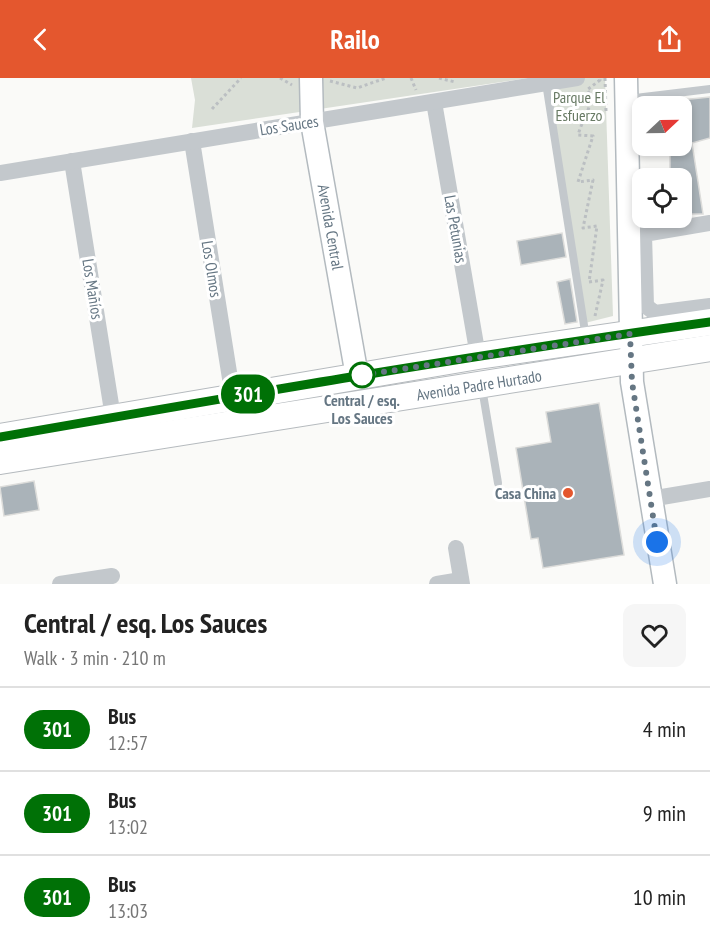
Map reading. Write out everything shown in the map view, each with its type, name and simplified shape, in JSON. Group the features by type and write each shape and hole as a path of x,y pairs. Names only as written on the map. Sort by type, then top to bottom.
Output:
{"main road":[{"name":"Avenida Central","path":"320,79 312,122 357,376"},
{"path":"626,88 632,382 665,584"},
{"name":"Avenida Padre Hurtado","path":"0,437 478,356 710,322"},
{"name":"Avenida Padre Hurtado","path":"0,461 710,348"},
{"path":"341,407 352,391 357,376"}],"street":[{"name":"Los Sauces","path":"0,173 577,78"},
{"name":"Las Petunias","path":"434,102 478,356"},
{"name":"Los Olmos","path":"192,141 233,396"},
{"name":"Los Mañíos","path":"72,161 113,417"},
{"path":"710,223 644,234 646,306 655,313 710,306"},
{"path":"650,499 710,489"},
{"path":"437,584 462,582 456,548"},
{"path":"60,584 112,576"}],"lane":[{"path":"546,83 586,340"},
{"path":"626,88 710,89"},
{"path":"482,384 498,483"}],"path":[{"path":"212,109 241,78"},
{"path":"320,79 357,88 386,78"},
{"path":"439,78 457,82 463,80"},
{"path":"595,316 603,280 589,282 597,226 583,228 593,180 578,182 593,136 578,135 583,117 589,111 592,97 587,90 600,80 598,78"}],"green space":[{"name":"Parque El Esfuerzo","path":"191,78 529,78 192,128 195,100"},
{"name":"Parque El Esfuerzo","path":"546,78 605,78 613,316 585,323"}],"building":[{"path":"710,97 710,138 692,143 692,99"},
{"path":"692,143 703,214 692,214 692,168 670,168 670,156 692,156"},
{"path":"562,233 566,257 521,265 517,241"},
{"path":"570,279 577,322 565,324 557,282"},
{"name":"Casa China","path":"599,403 624,555 543,568 538,538 531,539 516,448 551,442 546,412"},
{"path":"34,481 39,510 4,516 0,487"}],"bus line":[{"name":"301","path":"0,437 478,356 710,322"}],"place":[{"name":"Central / esq. Los Sauces","path":"362,375"},
{"name":"Casa China","path":"568,493"}],"route":[{"path":"362,375 357,376 630,334 632,382 657,542"}]}
